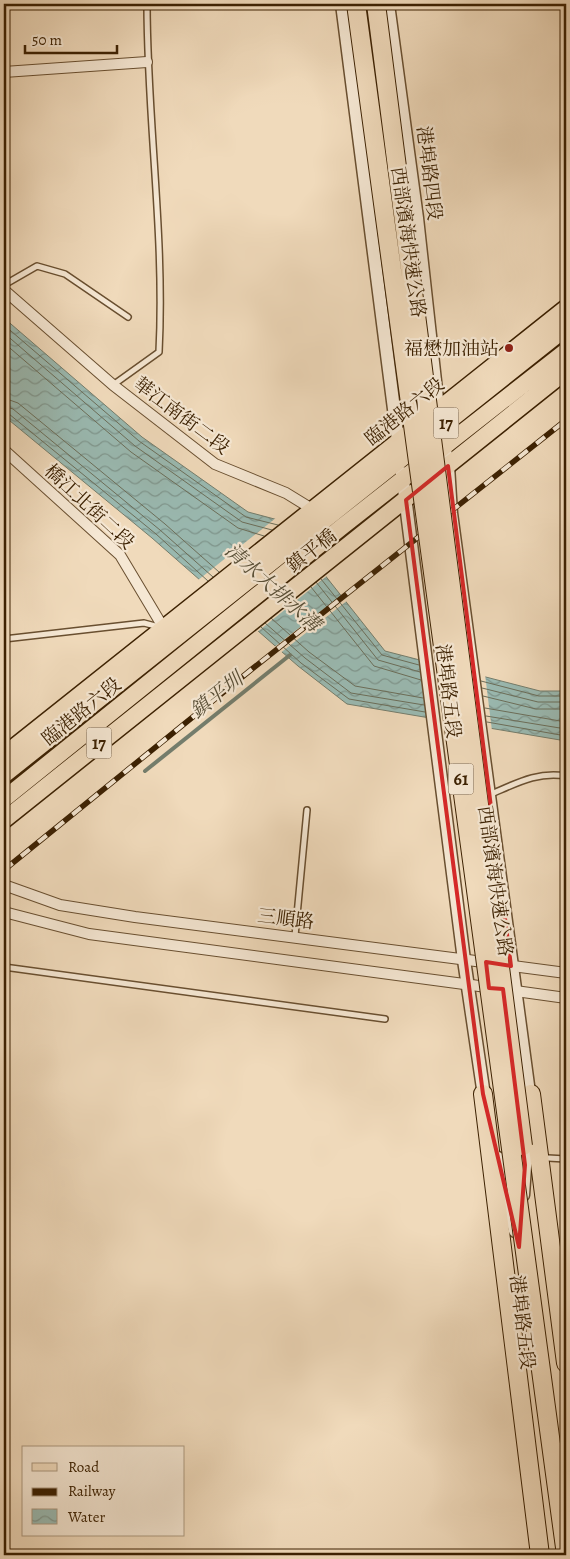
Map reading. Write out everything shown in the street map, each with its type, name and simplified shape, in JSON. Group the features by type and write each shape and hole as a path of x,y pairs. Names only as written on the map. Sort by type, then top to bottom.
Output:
{"highway":[{"name":"西部濱海快速公路","path":"356,4 566,1555"},
{"name":"西部濱海快速公路","path":"376,4 566,1487"},
{"path":"483,1094 540,1555"},
{"path":"531,1094 566,1364"}],"main road":[{"name":"臨港路六段","path":"320,514 438,408 566,308"},
{"name":"臨港路六段","path":"320,514 401,462 566,328"},
{"name":"17","path":"343,526 566,351"},
{"name":"17","path":"357,539 566,371"},
{"name":"鎮平橋","path":"167,634 320,514"},
{"name":"鎮平橋","path":"183,655 343,526"},
{"name":"鎮平橋","path":"195,666 357,539"},
{"name":"臨港路六段","path":"4,755 167,634"},
{"name":"臨港路六段","path":"4,775 167,634"},
{"name":"臨港路六段","path":"4,798 183,655"},
{"name":"臨港路六段","path":"4,820 195,666"}],"street":[{"path":"342,4 398,442"},
{"name":"港埠路四段","path":"388,4 417,218 438,408 448,466"},
{"path":"4,72 147,62"},
{"name":"華江南街二段","path":"4,290 113,385 215,464 286,493 343,526 357,539"},
{"name":"港埠路五段","path":"398,442 464,960 483,1094 519,1247 561,1555"},
{"name":"橋江北街二段","path":"4,450 120,555 167,634 183,655 195,666"},
{"name":"港埠路五段","path":"448,466 451,513 487,770 488,796 511,966 531,1094 548,1158 566,1301"},
{"name":"三順路","path":"4,886 60,905 135,917 295,936 566,973"},
{"path":"4,912 89,934 566,998"},
{"name":"港埠路五段","path":"483,1094 481,1142 534,1555"},
{"name":"港埠路五段","path":"519,1247 531,1094"}],"lane":[{"path":"113,385 159,352 161,306 147,62 147,4"},
{"path":"4,285 36,266 65,274 128,317"},
{"path":"4,640 144,623 167,634"},
{"path":"488,796 532,776 556,774 566,776"},
{"path":"295,936 307,810"},
{"path":"4,967 385,1019"},
{"path":"548,1158 566,1159"}],"highlighted area":[{"path":"448,466 511,966 486,962 489,988 503,989 525,1165 519,1247 483,1094 406,500"}],"water":[{"name":"清水大排水溝","path":"4,318 142,437 248,512 282,521 385,651 540,691 566,691 566,741 347,704 298,666 152,538 4,416"}],"pier":[{"path":"277,517 284,520 328,575 256,633 197,581"},
{"path":"343,594 348,600 279,654 273,648"},
{"path":"420,658 485,674 492,731 428,720"}],"waterway":[{"name":"鎮平圳","path":"145,771 290,655"}],"railway":[{"path":"4,870 252,669 566,420"}],"place":[{"name":"福懋加油站","path":"509,348"}]}
